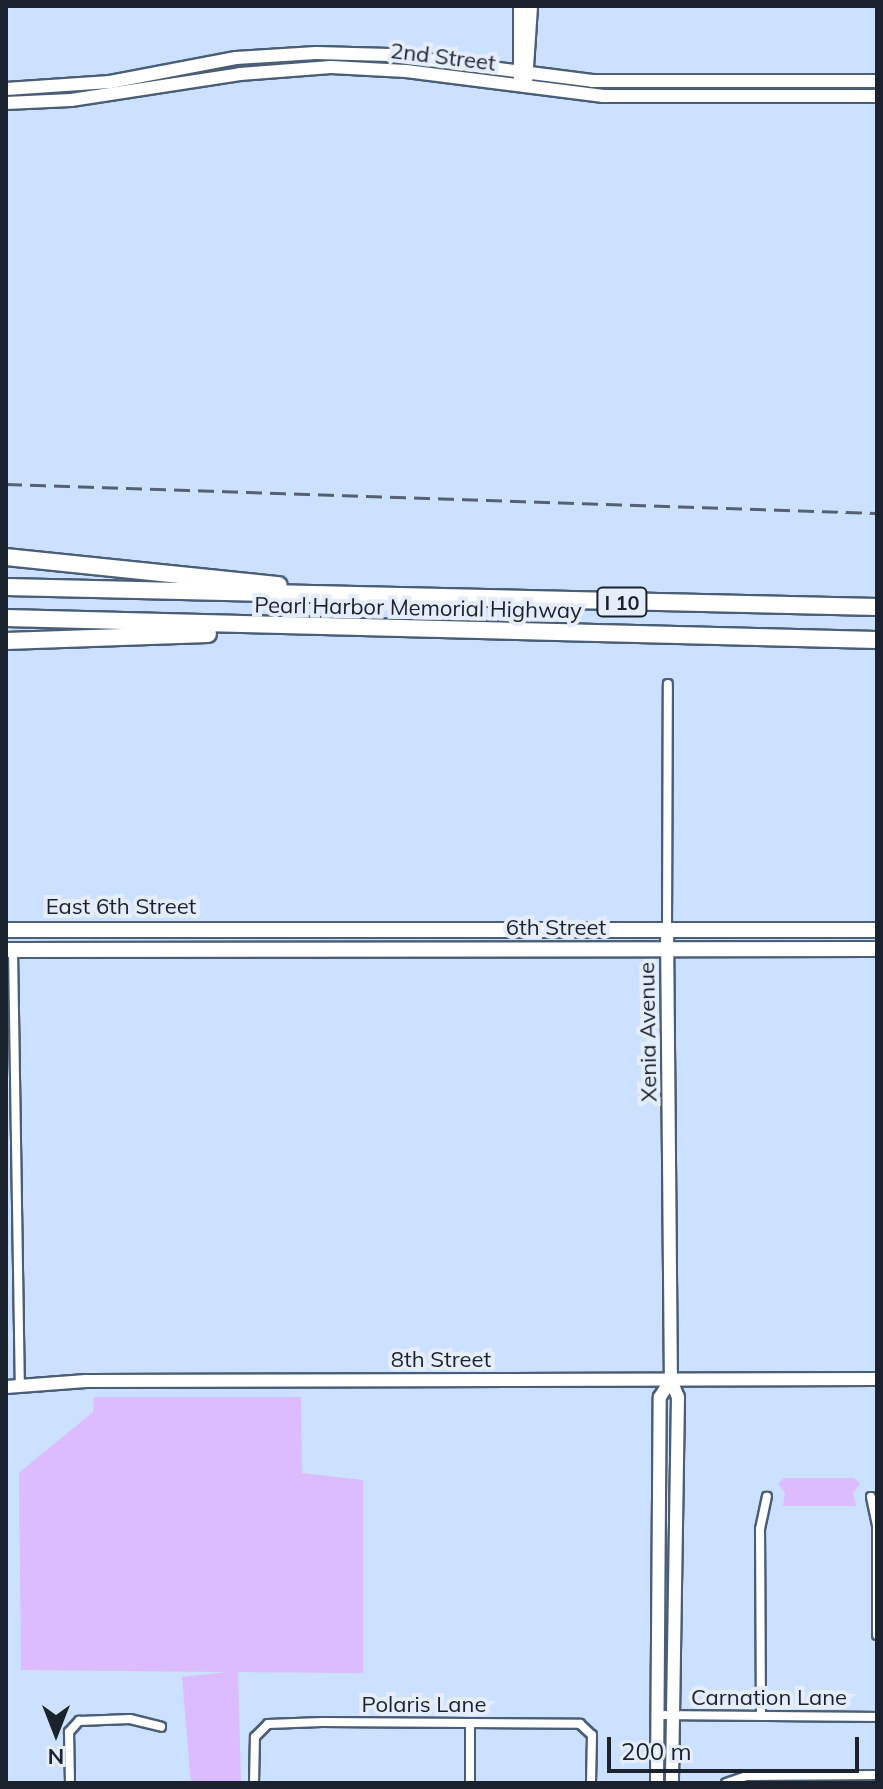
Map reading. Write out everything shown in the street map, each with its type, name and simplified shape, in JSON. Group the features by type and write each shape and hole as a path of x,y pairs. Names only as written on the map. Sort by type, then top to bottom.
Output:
{"highway":[{"path":"6,557 368,596"},
{"name":"Pearl Harbor Memorial Highway","path":"6,587 877,607"},
{"name":"Pearl Harbor Memorial Highway","path":"6,618 877,640"},
{"path":"6,641 373,629"}],"main road":[{"name":"6th Street","path":"236,929 877,930"},
{"name":"East 6th Street","path":"6,930 236,929"},
{"name":"6th Street","path":"234,950 877,949"},
{"name":"East 6th Street","path":"9,950 234,950"}],"street":[{"path":"520,6 524,74"},
{"path":"522,88 531,6"},
{"path":"278,70 314,61 359,61 361,53"},
{"name":"2nd Street","path":"6,89 72,86 210,63 361,53 592,81 877,81"},
{"path":"132,93 141,82 202,70 210,63"},
{"name":"2nd Street","path":"6,102 132,93 278,70 406,71 603,96 877,96"},
{"path":"6,102 71,94 72,86"},
{"name":"Xenia Avenue","path":"668,684 671,1380 678,1397 672,1783"},
{"path":"9,950 20,1385"},
{"name":"8th Street","path":"6,1387 877,1379"},
{"name":"Xenia Avenue","path":"657,1783 660,1715 660,1397 671,1380"},
{"path":"761,1716 760,1529 767,1497"},
{"path":"871,1497 877,1526 877,1635"},
{"name":"Carnation Lane","path":"660,1715 877,1717"},
{"path":"70,1783 69,1732 79,1721 130,1719 161,1727"},
{"path":"470,1723 470,1783"},
{"name":"Polaris Lane","path":"254,1783 255,1737 268,1724 470,1723 580,1724 592,1735 591,1783"},
{"path":"726,1783 746,1776 821,1779 877,1775"}],"shaded area":[{"path":"94,1397 301,1397 302,1473 363,1480 363,1673 238,1672 241,1783 191,1783 182,1677 227,1672 21,1670 19,1473 93,1412"},
{"path":"784,1478 854,1478 860,1483 853,1493 856,1506 783,1506 785,1493 778,1483"}],"railway":[{"path":"6,484 877,513"}]}
